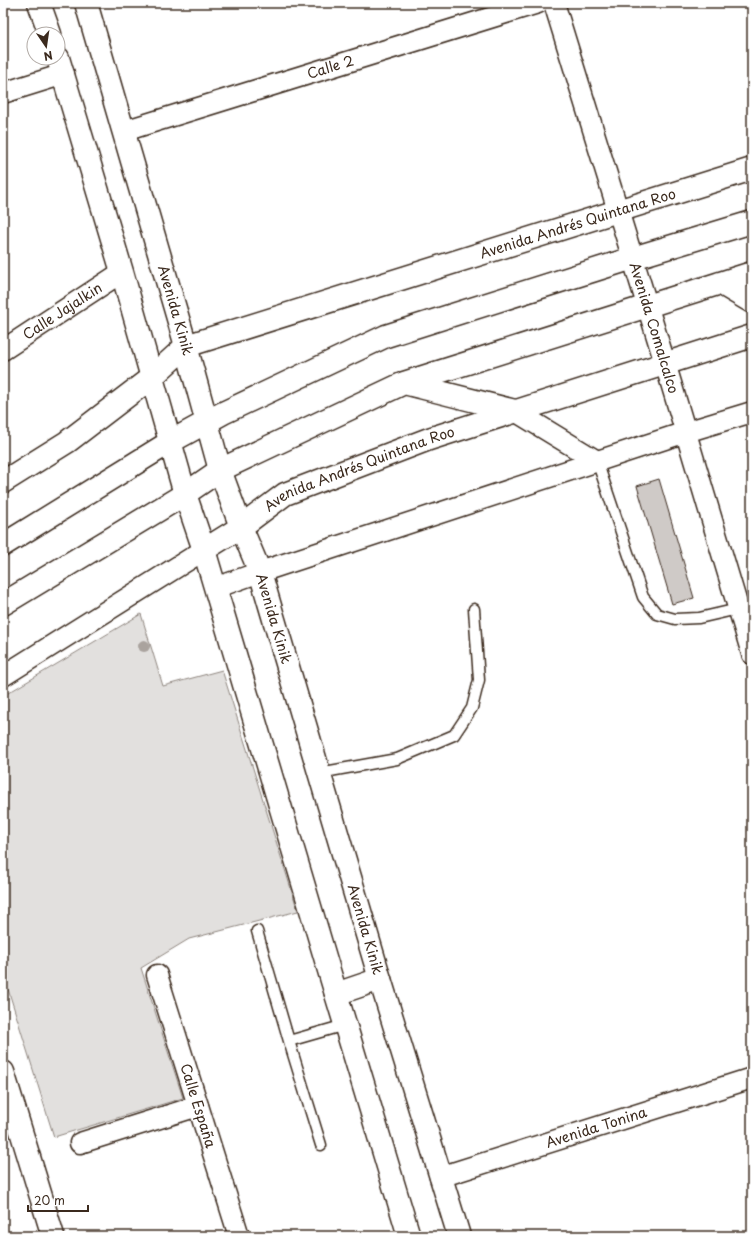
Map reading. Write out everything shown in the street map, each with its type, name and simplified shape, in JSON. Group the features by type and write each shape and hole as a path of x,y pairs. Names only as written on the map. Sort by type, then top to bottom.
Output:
{"main road":[{"path":"39,3 47,26"},
{"name":"Avenida Kinik","path":"86,3 186,346 220,470 241,527 260,572 380,979 459,1236"},
{"path":"61,66 122,272 185,494 204,550 409,1236"},
{"name":"Avenida Andrés Quintana Roo","path":"3,482 67,442 152,377 186,346 752,169"},
{"path":"6,541 170,442 207,422 386,336 752,222"},
{"path":"3,604 185,494 220,470 404,383 752,273"},
{"path":"720,283 752,302"},
{"name":"Avenida Andrés Quintana Roo","path":"204,550 241,527 285,494 429,439 752,336"},
{"path":"404,383 516,411"},
{"path":"336,994 380,979"},
{"path":"3,1072 53,1236"}],"street":[{"name":"Calle 2","path":"124,131 538,3"},
{"name":"Avenida Comalcalco","path":"554,3 619,210 752,654"},
{"path":"3,93 61,66"},
{"name":"Calle Jajalkin","path":"3,350 122,272"},
{"path":"516,411 597,461"},
{"path":"215,588 597,461 752,412"},
{"name":"Avenida Andrés Quintana Roo","path":"3,676 204,550"},
{"name":"Calle España","path":"157,975 239,1236"},
{"name":"Avenida Tonina","path":"440,1177 752,1078"},
{"path":"80,1143 198,1106"}],"lane":[{"path":"597,461 643,597 657,614 675,619 699,618 738,609"},
{"path":"319,773 397,758 454,735 472,708 479,680 474,609"},
{"path":"257,931 321,1145"},
{"path":"289,1041 345,1025"}],"shaded area":[{"path":"141,614 163,686 222,670 298,911 189,939 141,968 183,1098 54,1137 3,973 3,696"}],"building":[{"path":"659,479 694,598 672,604 637,486"}]}
